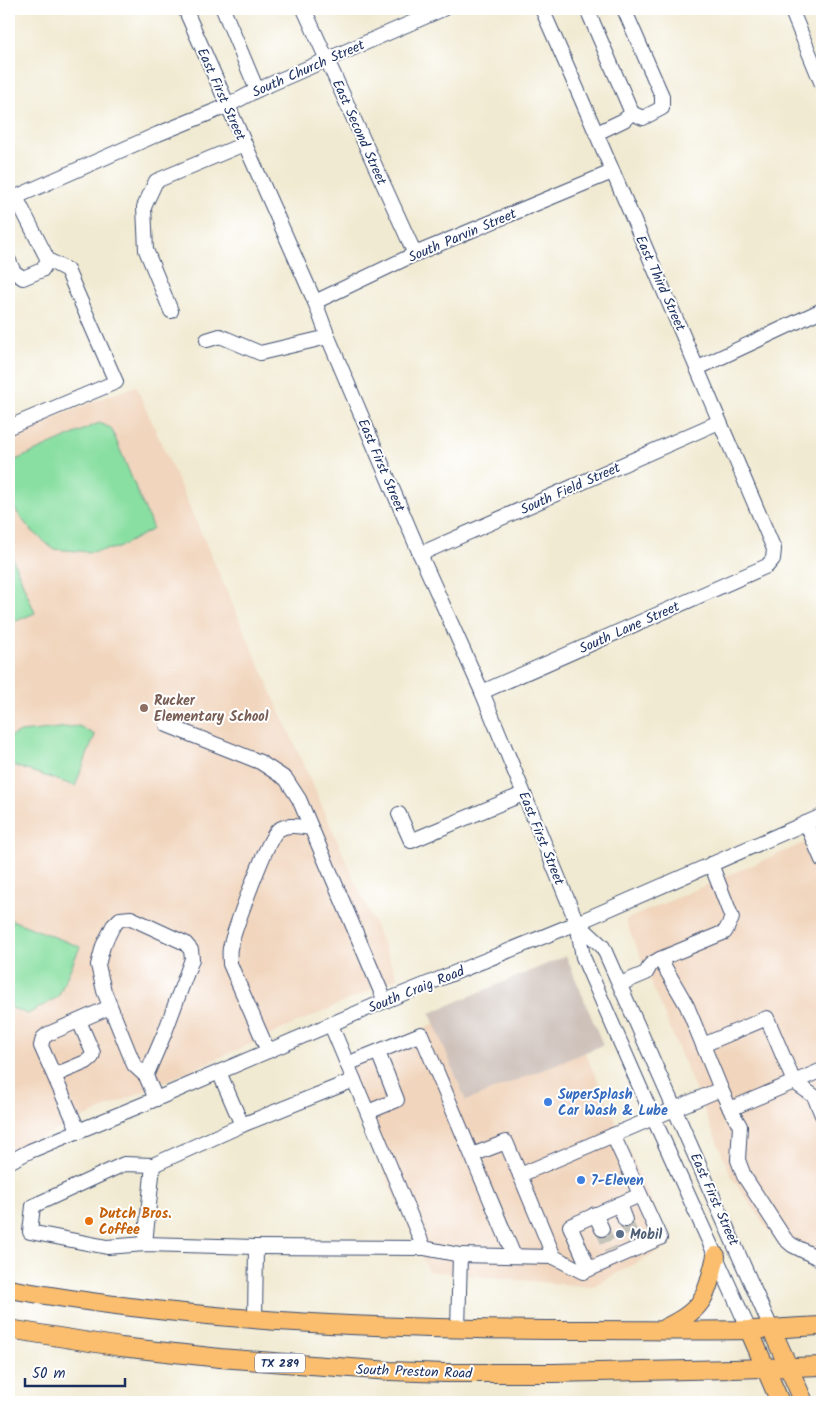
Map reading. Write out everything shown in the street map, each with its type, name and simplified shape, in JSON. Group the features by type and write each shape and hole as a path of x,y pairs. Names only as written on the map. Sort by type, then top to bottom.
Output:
{"main road":[{"path":"661,1330 688,1316 702,1301 709,1284 716,1256"},
{"path":"9,1289 107,1304 255,1320 458,1329 750,1330 822,1326"},
{"name":"East First Street","path":"772,1328 804,1402"},
{"name":"South Preston Road","path":"9,1329 121,1346 220,1358 390,1371 553,1373 822,1366"},
{"name":"East First Street","path":"750,1330 780,1402"}],"street":[{"name":"East First Street","path":"185,9 315,302 420,554 482,692 577,923 583,956 653,1117 750,1330"},
{"path":"223,9 257,90"},
{"name":"East Second Street","path":"304,9 415,254"},
{"name":"South Church Street","path":"12,198 227,106 257,90 443,9"},
{"name":"East Third Street","path":"542,9 698,368 719,422 774,549 773,559"},
{"path":"587,9 632,113 642,118 662,108 662,96 624,9"},
{"path":"791,9 821,79"},
{"path":"597,133 624,120 632,113"},
{"path":"171,311 146,250 144,207 156,181 244,144"},
{"name":"South Parvin Street","path":"315,302 415,254 612,172"},
{"path":"9,427 116,382 67,270 48,260 12,198"},
{"path":"9,261 14,272 23,278 42,270 48,260"},
{"path":"698,368 822,310"},
{"path":"208,340 220,336 260,353 328,337"},
{"name":"South Field Street","path":"420,554 719,422"},
{"name":"South Lane Street","path":"482,692 767,566 773,559"},
{"path":"167,725 260,762 286,779 299,799 312,828 385,1001"},
{"path":"399,814 411,841 523,794"},
{"name":"South Craig Road","path":"9,1162 30,1151 156,1100 385,1001 577,923 822,816"},
{"path":"806,823 822,860"},
{"path":"268,1051 230,964 230,950 237,925 276,831 288,825 312,828"},
{"path":"620,984 646,973 651,964 725,932 732,918 711,864"},
{"path":"146,1076 165,1032 192,959 190,950 185,943 131,918 120,919 113,926 103,946 98,965 104,991 134,1064 146,1076 156,1100"},
{"name":"East First Street","path":"577,923 603,947 772,1328"},
{"path":"660,960 686,1006 730,1110 740,1126 738,1160 744,1176 785,1239 792,1245 822,1260"},
{"path":"79,1132 42,1046 42,1038 110,1007"},
{"path":"703,1045 766,1018 794,1082 814,1096 822,1116"},
{"path":"54,1075 86,1062 92,1057 93,1053 79,1020"},
{"path":"331,1025 424,1248"},
{"path":"347,1064 421,1034 514,1256"},
{"path":"368,1112 397,1100 378,1052"},
{"path":"730,1110 822,1070"},
{"path":"219,1072 242,1125"},
{"path":"354,1080 242,1125 153,1165 124,1164 33,1206 30,1232 107,1247 145,1244 424,1248 460,1255 554,1257 583,1272 612,1254 636,1244 660,1238 613,1135"},
{"path":"520,1175 721,1089"},
{"path":"472,1156 506,1142 554,1257"},
{"path":"145,1244 153,1165"},
{"path":"589,1269 570,1226 640,1195"},
{"path":"618,1204 625,1220"},
{"path":"596,1214 602,1230"},
{"path":"255,1320 256,1247"},
{"path":"458,1329 460,1255"}],"shaded area":[{"name":"Rucker Elementary School","path":"136,386 398,978 9,1151 9,437 92,402"},
{"path":"822,835 822,1272 782,1250 732,1178 625,920"},
{"path":"566,956 603,1045 466,1101 430,1013"},
{"path":"435,1024 466,1101 585,1052 671,1245 591,1287 428,1271 336,1064"}],"green space":[{"path":"99,423 111,428 153,529 118,548 90,552 53,549 29,528 12,506 9,497 9,463"},
{"path":"9,550 35,613 9,624"},
{"path":"79,726 95,735 75,786 9,764 9,737 21,732"},
{"path":"9,919 80,947 58,997 28,1014 9,1007"}],"tunnel":[{"path":"625,1220 634,1240"},
{"path":"602,1229 611,1250"}],"place":[{"name":"Rucker Elementary School","path":"144,708"},
{"name":"SuperSplash Car Wash & Lube","path":"548,1102"},
{"name":"7-Eleven","path":"581,1180"},
{"name":"Dutch Bros. Coffee","path":"89,1221"},
{"name":"Mobil","path":"620,1234"}]}
